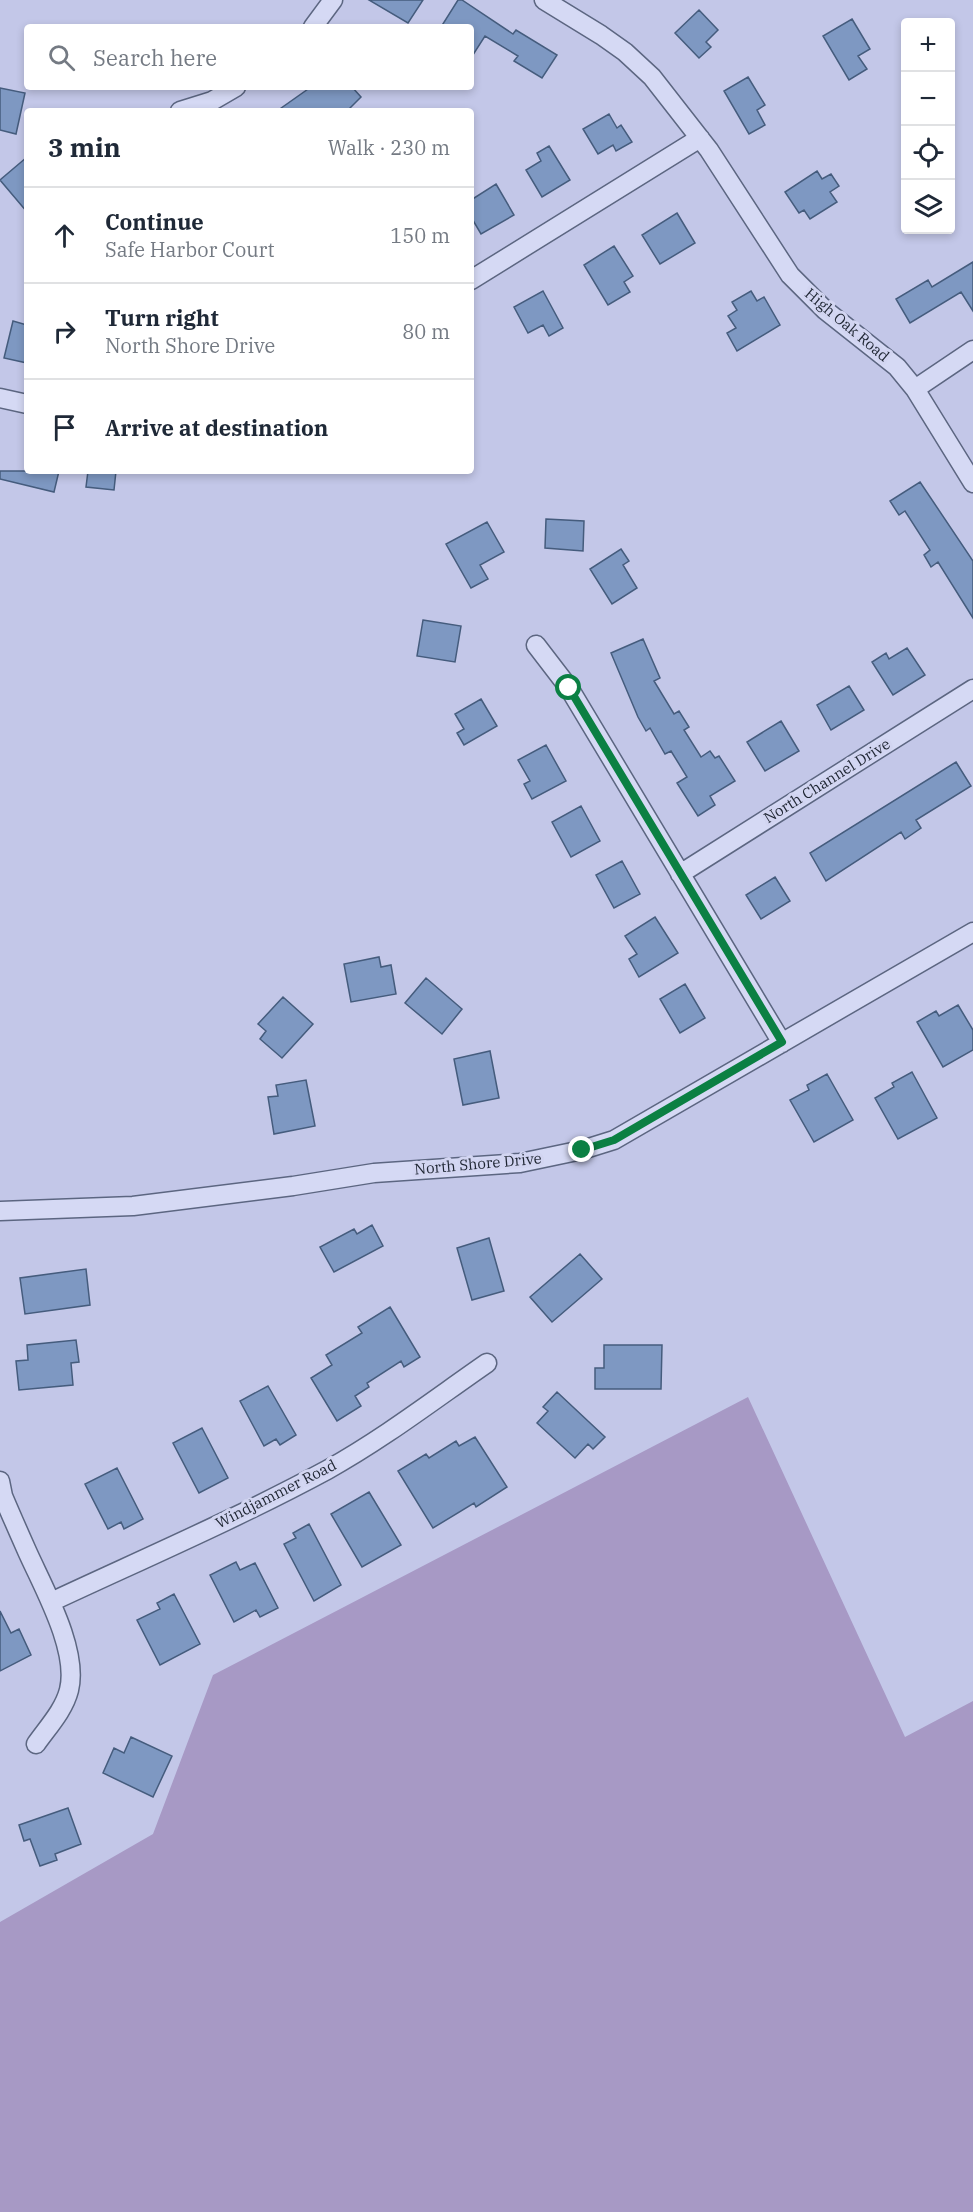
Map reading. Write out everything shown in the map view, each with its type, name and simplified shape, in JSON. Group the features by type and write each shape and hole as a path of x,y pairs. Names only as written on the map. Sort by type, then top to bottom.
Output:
{"street":[{"path":"315,24 333,0"},
{"name":"High Oak Road","path":"544,0 626,52 652,77 700,138 790,275 825,310 897,367 915,389 973,483"},
{"path":"190,108 212,101 231,90"},
{"path":"474,278 700,138"},
{"path":"915,389 973,350"},
{"path":"0,398 24,403"},
{"path":"536,645 569,688 782,1042"},
{"name":"North Channel Drive","path":"680,874 973,689"},
{"name":"North Shore Drive","path":"0,1211 133,1206 293,1186 374,1173 520,1162 582,1150 614,1140 973,932"},
{"name":"Windjammer Road","path":"51,1602 238,1515 329,1469 379,1438 487,1363"},
{"path":"0,1481 3,1496 51,1602 65,1641 72,1674 63,1706 36,1744"}],"shaded area":[{"path":"748,1397 905,1737 973,1701 973,2212 0,2212 0,1922 153,1834 213,1675"}],"building":[{"path":"369,0 423,0 408,23"},
{"path":"458,0 462,0 513,34 516,30 557,55 542,78 514,61 518,56 485,36 474,53 474,24 443,24"},
{"path":"699,10 718,30 706,42 711,47 699,58 675,33"},
{"path":"852,19 870,49 858,56 867,69 849,80 823,36"},
{"path":"748,77 765,105 757,110 765,125 749,134 724,91"},
{"path":"0,88 25,93 16,134 0,130"},
{"path":"307,90 355,90 361,97 350,108 281,108"},
{"path":"609,114 617,128 621,125 632,142 616,151 613,145 598,154 583,129"},
{"path":"549,146 570,180 542,197 526,170 541,161 537,153"},
{"path":"24,160 24,208 0,180"},
{"path":"817,171 822,179 831,174 839,186 830,192 837,202 810,219 804,210 799,213 785,192"},
{"path":"496,184 514,215 481,234 474,222 474,198"},
{"path":"677,213 695,243 660,264 642,235"},
{"path":"614,246 633,276 624,282 630,292 608,305 584,265"},
{"path":"973,262 973,311 961,292 910,323 896,299 928,280 932,287"},
{"path":"543,291 563,328 549,336 543,325 528,333 514,307"},
{"path":"751,291 757,301 764,297 780,325 737,351 727,333 736,328 728,316 737,310 732,302"},
{"path":"13,321 24,324 24,362 4,358"},
{"path":"0,471 58,474 54,492 0,479"},
{"path":"88,474 116,474 114,490 86,487"},
{"path":"920,482 973,561 973,618 938,562 931,567 924,555 930,550 905,511 899,515 890,501"},
{"path":"546,519 584,521 583,551 545,548"},
{"path":"487,522 504,552 480,565 488,579 471,588 446,544"},
{"path":"621,549 629,561 623,565 637,588 612,604 590,569"},
{"path":"423,620 461,626 455,662 417,656"},
{"path":"643,639 660,678 654,681 674,714 679,711 689,727 684,730 701,757 710,751 715,758 719,756 735,781 710,796 715,805 698,816 677,783 687,777 671,751 665,754 650,728 646,731 611,653"},
{"path":"907,648 925,675 893,695 872,662 886,653 889,659"},
{"path":"849,686 864,710 831,730 817,705"},
{"path":"481,699 497,726 464,745 457,733 464,729 455,714"},
{"path":"781,721 799,751 765,771 747,742"},
{"path":"546,745 566,781 532,799 524,784 530,781 518,760"},
{"path":"956,762 971,786 916,820 921,828 905,839 901,832 826,881 810,853"},
{"path":"581,806 600,841 571,857 552,822"},
{"path":"622,861 640,894 614,908 596,875"},
{"path":"775,877 790,901 761,919 746,895"},
{"path":"655,917 678,953 639,977 629,959 637,954 625,936"},
{"path":"379,957 381,967 391,965 396,994 351,1002 344,964"},
{"path":"426,978 462,1009 442,1034 405,1003"},
{"path":"685,984 705,1018 680,1033 660,999"},
{"path":"283,997 313,1024 282,1058 260,1039 266,1031 258,1024"},
{"path":"958,1005 973,1030 973,1050 943,1067 917,1022 936,1011 939,1016"},
{"path":"490,1051 499,1098 463,1105 454,1059"},
{"path":"912,1072 937,1118 898,1139 875,1098 894,1087 892,1083"},
{"path":"827,1074 853,1120 814,1142 790,1100 809,1090 807,1085"},
{"path":"306,1080 315,1126 274,1134 268,1097 278,1096 276,1085"},
{"path":"372,1225 383,1246 334,1272 320,1247 354,1229 357,1234"},
{"path":"489,1238 504,1291 472,1300 457,1248"},
{"path":"580,1254 602,1279 552,1322 530,1297"},
{"path":"86,1269 90,1305 25,1314 20,1278"},
{"path":"390,1307 420,1357 404,1367 401,1361 367,1383 369,1387 355,1396 361,1406 337,1421 311,1378 332,1365 326,1355 362,1333 358,1327"},
{"path":"76,1340 79,1362 71,1363 73,1385 19,1390 16,1361 28,1360 27,1345"},
{"path":"604,1345 662,1345 661,1389 595,1389 595,1368 604,1368"},
{"path":"268,1386 296,1435 280,1445 276,1439 264,1446 240,1401"},
{"path":"557,1392 605,1437 593,1449 588,1444 575,1458 537,1423 548,1411 543,1407"},
{"path":"202,1428 228,1478 199,1493 173,1443"},
{"path":"475,1437 507,1487 476,1507 474,1503 433,1528 398,1471 426,1454 429,1458 456,1441 459,1446"},
{"path":"117,1468 143,1519 124,1529 121,1522 108,1529 85,1484"},
{"path":"369,1492 401,1545 362,1567 331,1514"},
{"path":"309,1524 341,1585 314,1601 284,1544 296,1538 293,1533"},
{"path":"236,1562 240,1570 255,1563 278,1608 260,1617 256,1610 234,1622 210,1575"},
{"path":"174,1594 200,1644 160,1665 137,1620 160,1609 157,1603"},
{"path":"0,1611 11,1633 19,1629 31,1655 0,1671"},
{"path":"131,1737 172,1756 153,1797 103,1773 114,1748 124,1753"},
{"path":"68,1808 81,1844 55,1854 57,1860 40,1866 30,1839 24,1841 19,1825"}],"route":[{"path":"569,688 782,1042 614,1140 582,1150"}]}
